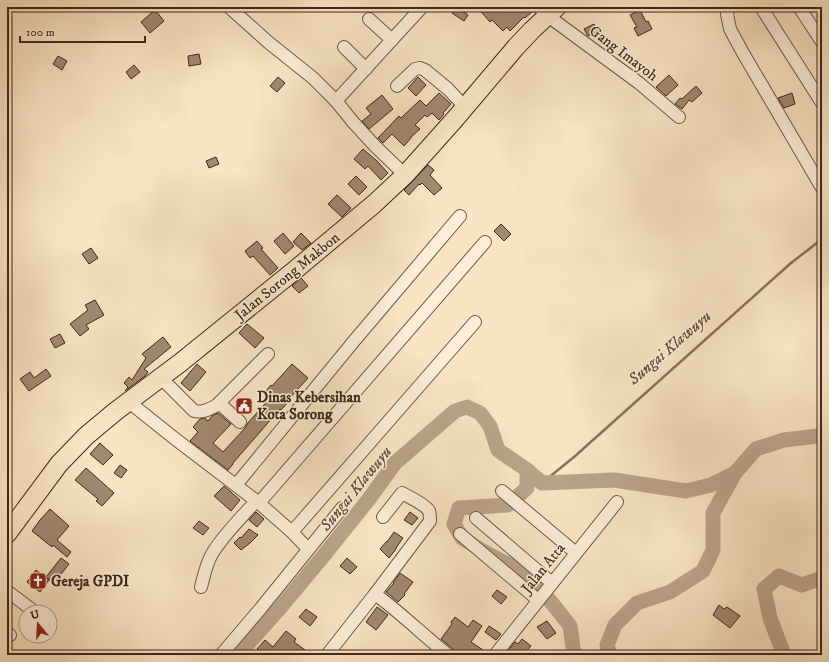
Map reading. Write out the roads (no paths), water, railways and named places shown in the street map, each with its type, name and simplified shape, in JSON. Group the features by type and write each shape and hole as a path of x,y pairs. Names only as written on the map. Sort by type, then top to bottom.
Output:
{"highway":[{"name":"Jalan Sorong Makbon","path":"7,534 60,464 86,436 161,378 295,270 374,204 405,175 466,107 548,10"}],"street":[{"path":"229,7 268,42 313,78 374,145 405,175"},
{"path":"729,7 727,14 730,29 746,60 822,188"},
{"path":"761,7 822,103"},
{"path":"800,7 822,42"},
{"path":"336,102 392,40 418,8"},
{"name":"Gang Imayoh","path":"548,10 679,117"},
{"path":"369,20 392,40"},
{"path":"344,47 366,69"},
{"path":"397,86 415,68 420,68 425,70 448,89 466,107"},
{"path":"236,485 354,341 460,216"},
{"path":"201,587 207,566 219,544 258,502 484,242"},
{"path":"292,532 475,322"},
{"path":"161,378 194,411 204,411 219,403 268,354"},
{"path":"129,402 258,502 292,532 308,549"},
{"path":"219,403 240,422"},
{"path":"502,491 576,553"},
{"path":"327,655 430,521 430,512 426,508 402,493 383,516"},
{"name":"Jalan Atta","path":"494,655 617,502"},
{"path":"221,655 342,508"},
{"path":"476,518 552,584"},
{"path":"460,534 538,600"},
{"path":"7,591 24,604"},
{"path":"375,594 405,617 448,655"}],"waterway":[{"name":"Sungai Klawuyu","path":"542,483 574,457 791,263 822,239"},
{"name":"Sungai Klawuyu","path":"238,655 325,554 369,499 395,463 455,411 467,407 480,413 490,426 498,450 527,470 527,488 508,505 459,508 454,524 462,538 486,553 525,573 570,626 574,655"},
{"name":"Sungai Klawuyu","path":"610,655 607,645 615,625 637,603 670,592 703,571 713,550 713,513 735,473 756,449 784,440 818,436 822,437"},
{"name":"Sungai Klawuyu","path":"527,470 542,483 614,480 686,491 711,485 735,473"},
{"name":"Sungai Klawuyu","path":"784,655 770,618 764,589 779,576 802,585 822,578"}],"place":[{"name":"Dinas Kebersihan Kota Sorong","path":"244,406"},
{"name":"Gereja GPDI","path":"38,581"}]}
